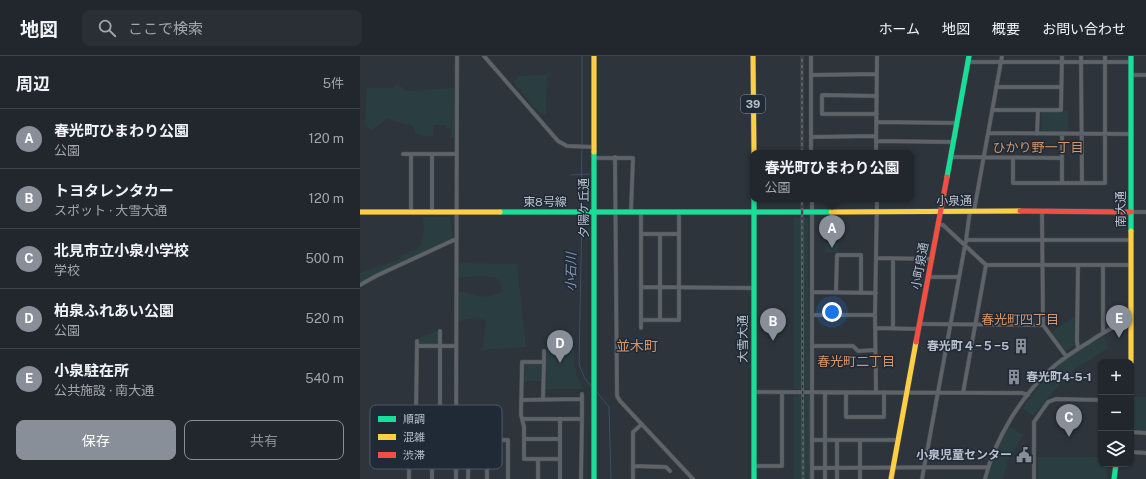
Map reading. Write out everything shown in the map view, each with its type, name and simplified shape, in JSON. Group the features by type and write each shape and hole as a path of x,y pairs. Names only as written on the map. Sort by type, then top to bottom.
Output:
{"main road":[{"name":"夕陽ケ丘通","path":"594,56 594,479"},
{"name":"39","path":"753,56 754,150"},
{"name":"小町泉通","path":"891,479 969,56"},
{"name":"南大通","path":"1131,59 1131,359"},
{"name":"大雪大通","path":"754,202 754,479"},
{"name":"東8号線","path":"360,212 754,212"},
{"name":"小泉通","path":"754,212 1131,212"},
{"path":"1114,479 1116,467"}],"street":[{"path":"456,405 457,56"},
{"path":"484,56 558,141 572,147 594,147"},
{"path":"811,56 811,150"},
{"path":"876,150 877,56"},
{"path":"922,479 950,324 1002,56"},
{"path":"992,110 1061,110 1062,56"},
{"path":"1081,56 1082,183"},
{"path":"1013,158 1013,183 1105,183 1105,56"},
{"path":"968,62 1105,62 1131,59"},
{"path":"811,75 877,74"},
{"path":"1131,75 1146,75"},
{"path":"996,86 1062,87"},
{"path":"877,96 822,95 822,114 877,114"},
{"path":"1037,134 1038,110"},
{"path":"877,122 956,122"},
{"path":"988,133 1130,134"},
{"path":"1062,134 1062,183"},
{"path":"811,137 876,136"},
{"path":"876,141 953,142"},
{"path":"403,154 456,154"},
{"path":"411,154 411,212"},
{"path":"432,154 432,212"},
{"path":"615,157 617,396 693,479"},
{"path":"950,157 1061,158"},
{"path":"594,158 633,158 631,212"},
{"path":"812,202 812,479"},
{"path":"876,202 876,392"},
{"path":"641,212 641,328"},
{"path":"1042,212 1043,325 1066,356"},
{"path":"1131,212 1146,212"},
{"path":"641,320 679,320 679,213"},
{"path":"938,224 943,226 986,265 1131,265"},
{"path":"641,234 679,234"},
{"path":"660,234 660,320"},
{"path":"360,285 376,276 456,239"},
{"path":"966,240 1131,240"},
{"path":"836,292 837,255 861,255 861,292"},
{"path":"876,258 932,259"},
{"path":"892,259 893,328"},
{"path":"962,393 986,265"},
{"path":"1078,265 1078,348"},
{"path":"1103,265 1103,333"},
{"path":"928,277 959,277"},
{"path":"641,287 753,288"},
{"path":"812,292 876,293"},
{"path":"812,315 875,315"},
{"path":"875,328 919,327 950,324 1043,325"},
{"path":"985,479 988,467 1004,431 1028,395 1052,368 1066,356 1103,333 1118,325 1130,324"},
{"path":"440,331 440,405"},
{"path":"416,405 417,341"},
{"path":"417,346 456,346"},
{"path":"812,346 853,346 858,350 875,350"},
{"path":"544,351 544,399"},
{"path":"544,362 522,362 521,400 524,428 524,459 560,459"},
{"path":"754,392 884,392 938,394 1022,393 1028,395"},
{"path":"754,466 782,466 782,392"},
{"path":"825,392 825,479"},
{"path":"846,393 846,417 884,417 884,392"},
{"path":"581,479 582,394"},
{"path":"1034,479 1034,422 1048,402 1056,399 1098,400"},
{"path":"521,400 582,400"},
{"path":"522,419 582,419"},
{"path":"560,419 560,479"},
{"path":"633,479 633,432 642,424"},
{"path":"1134,432 1146,432"},
{"path":"524,439 560,439"},
{"path":"502,440 508,440 508,479"},
{"path":"812,440 899,440"},
{"path":"837,440 837,479"},
{"path":"860,440 860,479"},
{"path":"1134,452 1146,453"},
{"path":"538,459 538,479"},
{"path":"633,466 666,467 670,471"},
{"path":"812,468 860,469 925,466 988,467"}],"green space":[{"path":"547,75 546,115 538,112 514,83 518,76"},
{"path":"397,84 407,91 454,88 454,137 451,137 451,128 446,128 445,125 433,125 433,136 423,136 416,133 413,126 387,119 371,130 368,128 365,123 367,88 391,88"},
{"path":"1042,111 1068,111 1068,131 1041,131"},
{"path":"423,217 450,217 453,240 360,285 360,273 398,260 401,256 421,246 424,227"},
{"path":"794,217 808,218 809,389 794,389"},
{"path":"826,243 838,243 838,252 826,252"},
{"path":"459,263 517,264 526,347 480,350 483,347 486,321 472,318 458,322 459,291 480,296 491,296 502,292 501,282 494,277 479,276 459,278"},
{"path":"1075,316 1075,345 1065,351 1051,333"},
{"path":"439,330 439,342 437,344 418,343 418,338"},
{"path":"547,336 574,336 574,357 577,376 583,389 546,389"},
{"path":"1105,336 1108,348 1077,367 1050,395 1034,416 1022,409 1032,395 1056,368 1070,356"},
{"path":"524,363 540,364 542,366 542,381 523,381"},
{"path":"794,395 810,395 810,479 794,479"},
{"path":"1134,397 1146,397 1146,431 1134,430"},
{"path":"1010,427 1023,435 1008,460 1003,479 988,479 999,444"},
{"path":"1038,457 1098,457 1098,467 1108,467 1106,479 1038,479"}],"waterway":[{"name":"小石川","path":"582,56 582,145"},
{"name":"小石川","path":"582,149 582,209"},
{"name":"小石川","path":"571,175 589,174"},
{"name":"小石川","path":"582,214 579,363 587,382 592,387"},
{"name":"小石川","path":"596,391 609,407 611,479"}],"railway":[{"path":"802,56 802,150"},
{"path":"802,202 803,479"}],"traffic: fast":[{"path":"947,177 969,56"},
{"path":"1131,56 1131,231"},
{"path":"594,152 594,479"},
{"path":"754,202 754,479"},
{"path":"500,212 831,212"},
{"path":"1114,479 1116,467"}],"traffic: slow":[{"path":"594,56 594,152"},
{"path":"753,56 754,150"},
{"path":"831,212 1020,211"},
{"path":"360,212 500,212"},
{"path":"1131,231 1131,359"},
{"path":"891,479 916,342"}],"traffic: jam":[{"path":"916,342 947,177"},
{"path":"1020,211 1131,212"}],"place":[{"name":"春光町ひまわり公園","path":"832,248"},
{"name":"小泉駐在所","path":"1119,338"},
{"name":"トヨタレンタカー","path":"773,341"},
{"name":"春光町４−５−5","path":"1021,346"},
{"name":"柏泉ふれあい公園","path":"560,363"},
{"name":"春光町4-5-1","path":"1014,377"},
{"name":"北見市立小泉小学校","path":"1069,437"},
{"name":"小泉児童センター","path":"1024,455"}],"district":[{"name":"ひかり野一丁目","path":"1038,147"},
{"name":"春光町四丁目","path":"1020,319"},
{"name":"並木町","path":"637,346"},
{"name":"春光町二丁目","path":"856,361"}]}
